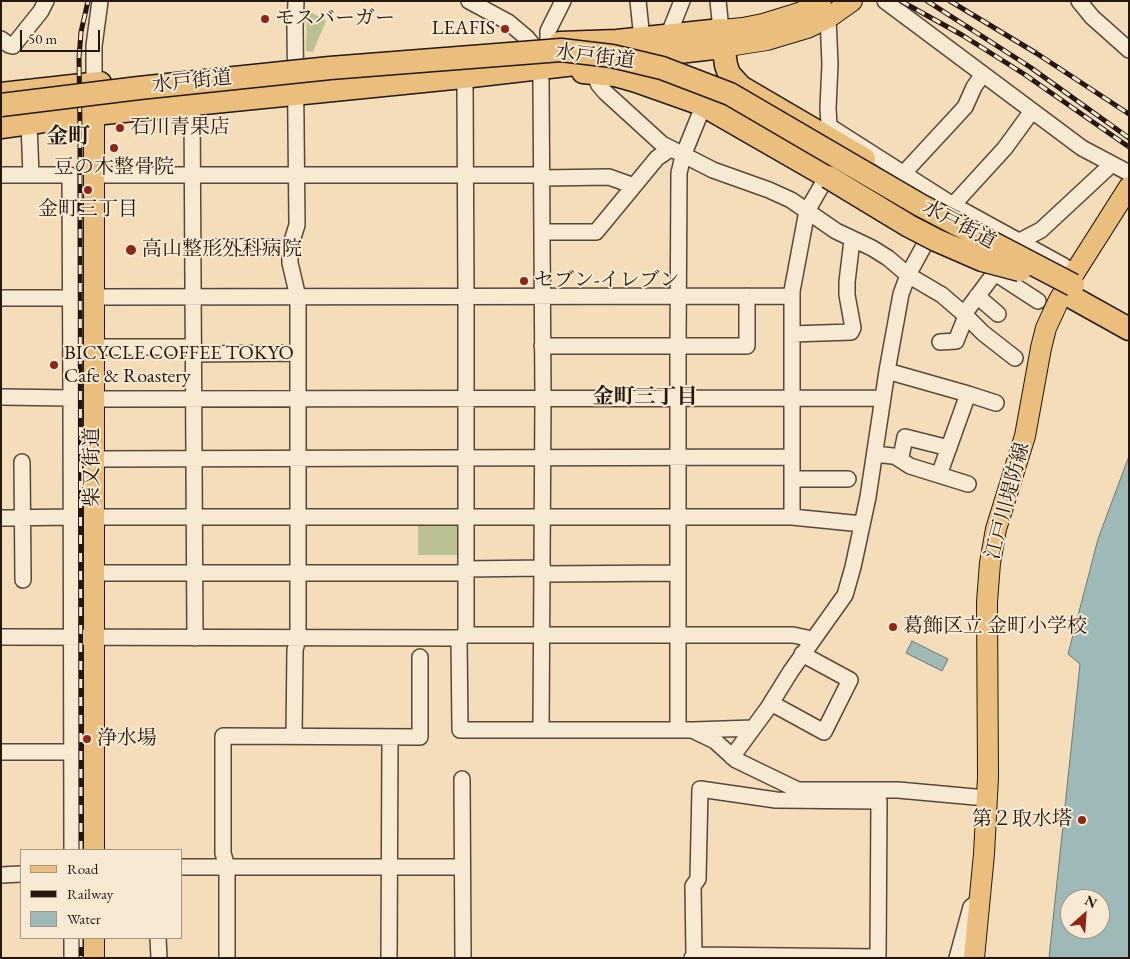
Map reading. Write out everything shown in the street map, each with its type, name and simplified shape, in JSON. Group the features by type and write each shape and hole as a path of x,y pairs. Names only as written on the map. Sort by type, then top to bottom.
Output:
{"highway":[{"name":"水戸街道","path":"1,94 94,83 295,64 540,44 668,36 721,38"},
{"path":"668,36 682,42 689,51 691,60 690,78 695,105"},
{"path":"539,68 689,51 721,38 729,74 741,87 1009,244"},
{"name":"水戸街道","path":"1,105 138,88 330,68 539,52 586,52 612,56 662,68 730,94 920,205 1009,244 1115,313 1129,329"},
{"name":"水戸街道","path":"1,116 141,100 540,64 609,69 637,74 677,87 735,112 914,217 964,244 1020,270 1068,282"},
{"name":"水戸街道","path":"1,127 192,103 539,68"},
{"path":"539,68 593,72 636,81 695,105 825,181 936,240 982,260 1020,270"}],"main road":[{"path":"721,38 748,44 785,36 807,28 824,10 852,1"},
{"name":"柴又街道","path":"94,83 94,849"},
{"name":"江戸川堤防線","path":"974,958 986,798 988,744 987,602 990,562 996,530 1025,436 1040,348 1049,322 1075,272 1129,187"},
{"path":"94,939 94,958"}],"street":[{"path":"1,39 13,46 41,11 46,1"},
{"path":"94,83 94,46 100,1"},
{"path":"294,736 294,650 298,638 298,297 290,263 290,247 297,225 296,1"},
{"path":"469,1 508,22 540,44"},
{"path":"541,730 543,397 541,81 539,68 540,44 563,1"},
{"path":"638,1 642,39"},
{"path":"668,36 682,1"},
{"path":"718,1 721,38"},
{"path":"885,1 1082,148 1129,173"},
{"path":"1079,1 1092,17 1129,50"},
{"path":"824,10 830,64 827,120 829,126 953,205 1009,244"},
{"path":"593,72 599,85 605,92 662,144 676,153 713,170 770,190 807,211 836,232 872,248 908,275 942,295 983,333 1015,358"},
{"path":"903,174 965,107 974,87 983,74"},
{"path":"463,76 465,87 466,571 462,636 460,730 685,730 753,728"},
{"path":"192,103 195,638"},
{"path":"685,730 678,635 679,173 676,153 695,105"},
{"path":"732,757 845,594 853,568 862,524 875,454 886,371 902,294 908,275 926,242 953,205 1005,148 1032,111"},
{"path":"29,123 31,175"},
{"path":"542,232 596,232 658,158 676,153"},
{"path":"940,342 956,341 965,315 995,273 1009,244 1042,230 1112,164"},
{"path":"1,175 70,175 72,849"},
{"path":"94,175 610,177 634,186"},
{"path":"792,517 792,296 807,211 825,181 874,215 926,242 995,273 1038,301"},
{"path":"792,334 851,332 853,328 847,295 847,282 852,240"},
{"path":"192,247 290,247"},
{"path":"542,346 747,346 747,296"},
{"path":"93,297 792,296"},
{"path":"977,296 998,314"},
{"path":"1,298 71,298"},
{"path":"93,347 297,353"},
{"path":"886,371 996,403"},
{"path":"939,476 968,394"},
{"path":"1,397 70,398"},
{"path":"93,399 882,398"},
{"path":"875,454 901,457 905,437 948,448"},
{"path":"896,456 910,466 968,484"},
{"path":"93,459 791,458"},
{"path":"22,462 23,580"},
{"path":"792,479 848,479"},
{"path":"1,518 71,517"},
{"path":"93,517 792,517 862,524"},
{"path":"93,573 298,574 543,571 678,573"},
{"path":"1,637 298,638 793,634 812,639"},
{"path":"771,703 824,732 850,680 802,654"},
{"path":"227,958 227,867 223,853 223,736 420,737 420,657"},
{"path":"685,730 715,741 732,757 798,790 898,790 986,798"},
{"path":"389,958 390,737"},
{"path":"1,752 72,752"},
{"path":"462,779 463,958"},
{"path":"700,789 776,800 879,801 878,958 693,957 693,886 698,880 700,789"},
{"path":"182,867 462,867"},
{"path":"1,875 20,874"},
{"path":"957,958 972,907 979,901"},
{"path":"72,939 72,958"},
{"path":"158,939 159,958"}],"green space":[{"path":"307,10 326,21 313,52 306,51"},
{"path":"463,521 464,555 418,555 418,522"}],"water":[{"path":"1129,456 1129,958 1049,958 1080,664 1068,654 1098,539"},
{"path":"912,641 948,659 942,671 906,653"}],"railway":[{"path":"81,849 79,58 81,32 88,1"},
{"path":"901,1 962,35 1024,74 1129,147"},
{"path":"927,1 1030,67 1129,138"},
{"path":"950,1 1036,53 1129,114"},
{"path":"81,939 81,958"}],"place":[{"name":"モスバーガー","path":"265,19"},
{"name":"LEAFIS","path":"505,29"},
{"name":"石川青果店","path":"120,128"},
{"name":"豆の木整骨院","path":"114,148"},
{"name":"金町三丁目","path":"88,190"},
{"name":"高山整形外科病院","path":"131,250"},
{"name":"セブン-イレブン","path":"524,281"},
{"name":"BICYCLE COFFEE TOKYO Cafe & Roastery","path":"54,365"},
{"name":"葛飾区立 金町小学校","path":"893,627"},
{"name":"浄水場","path":"87,739"},
{"name":"第２取水塔","path":"1082,820"}],"district":[{"name":"金町","path":"68,137"},
{"name":"金町三丁目","path":"645,397"}]}
